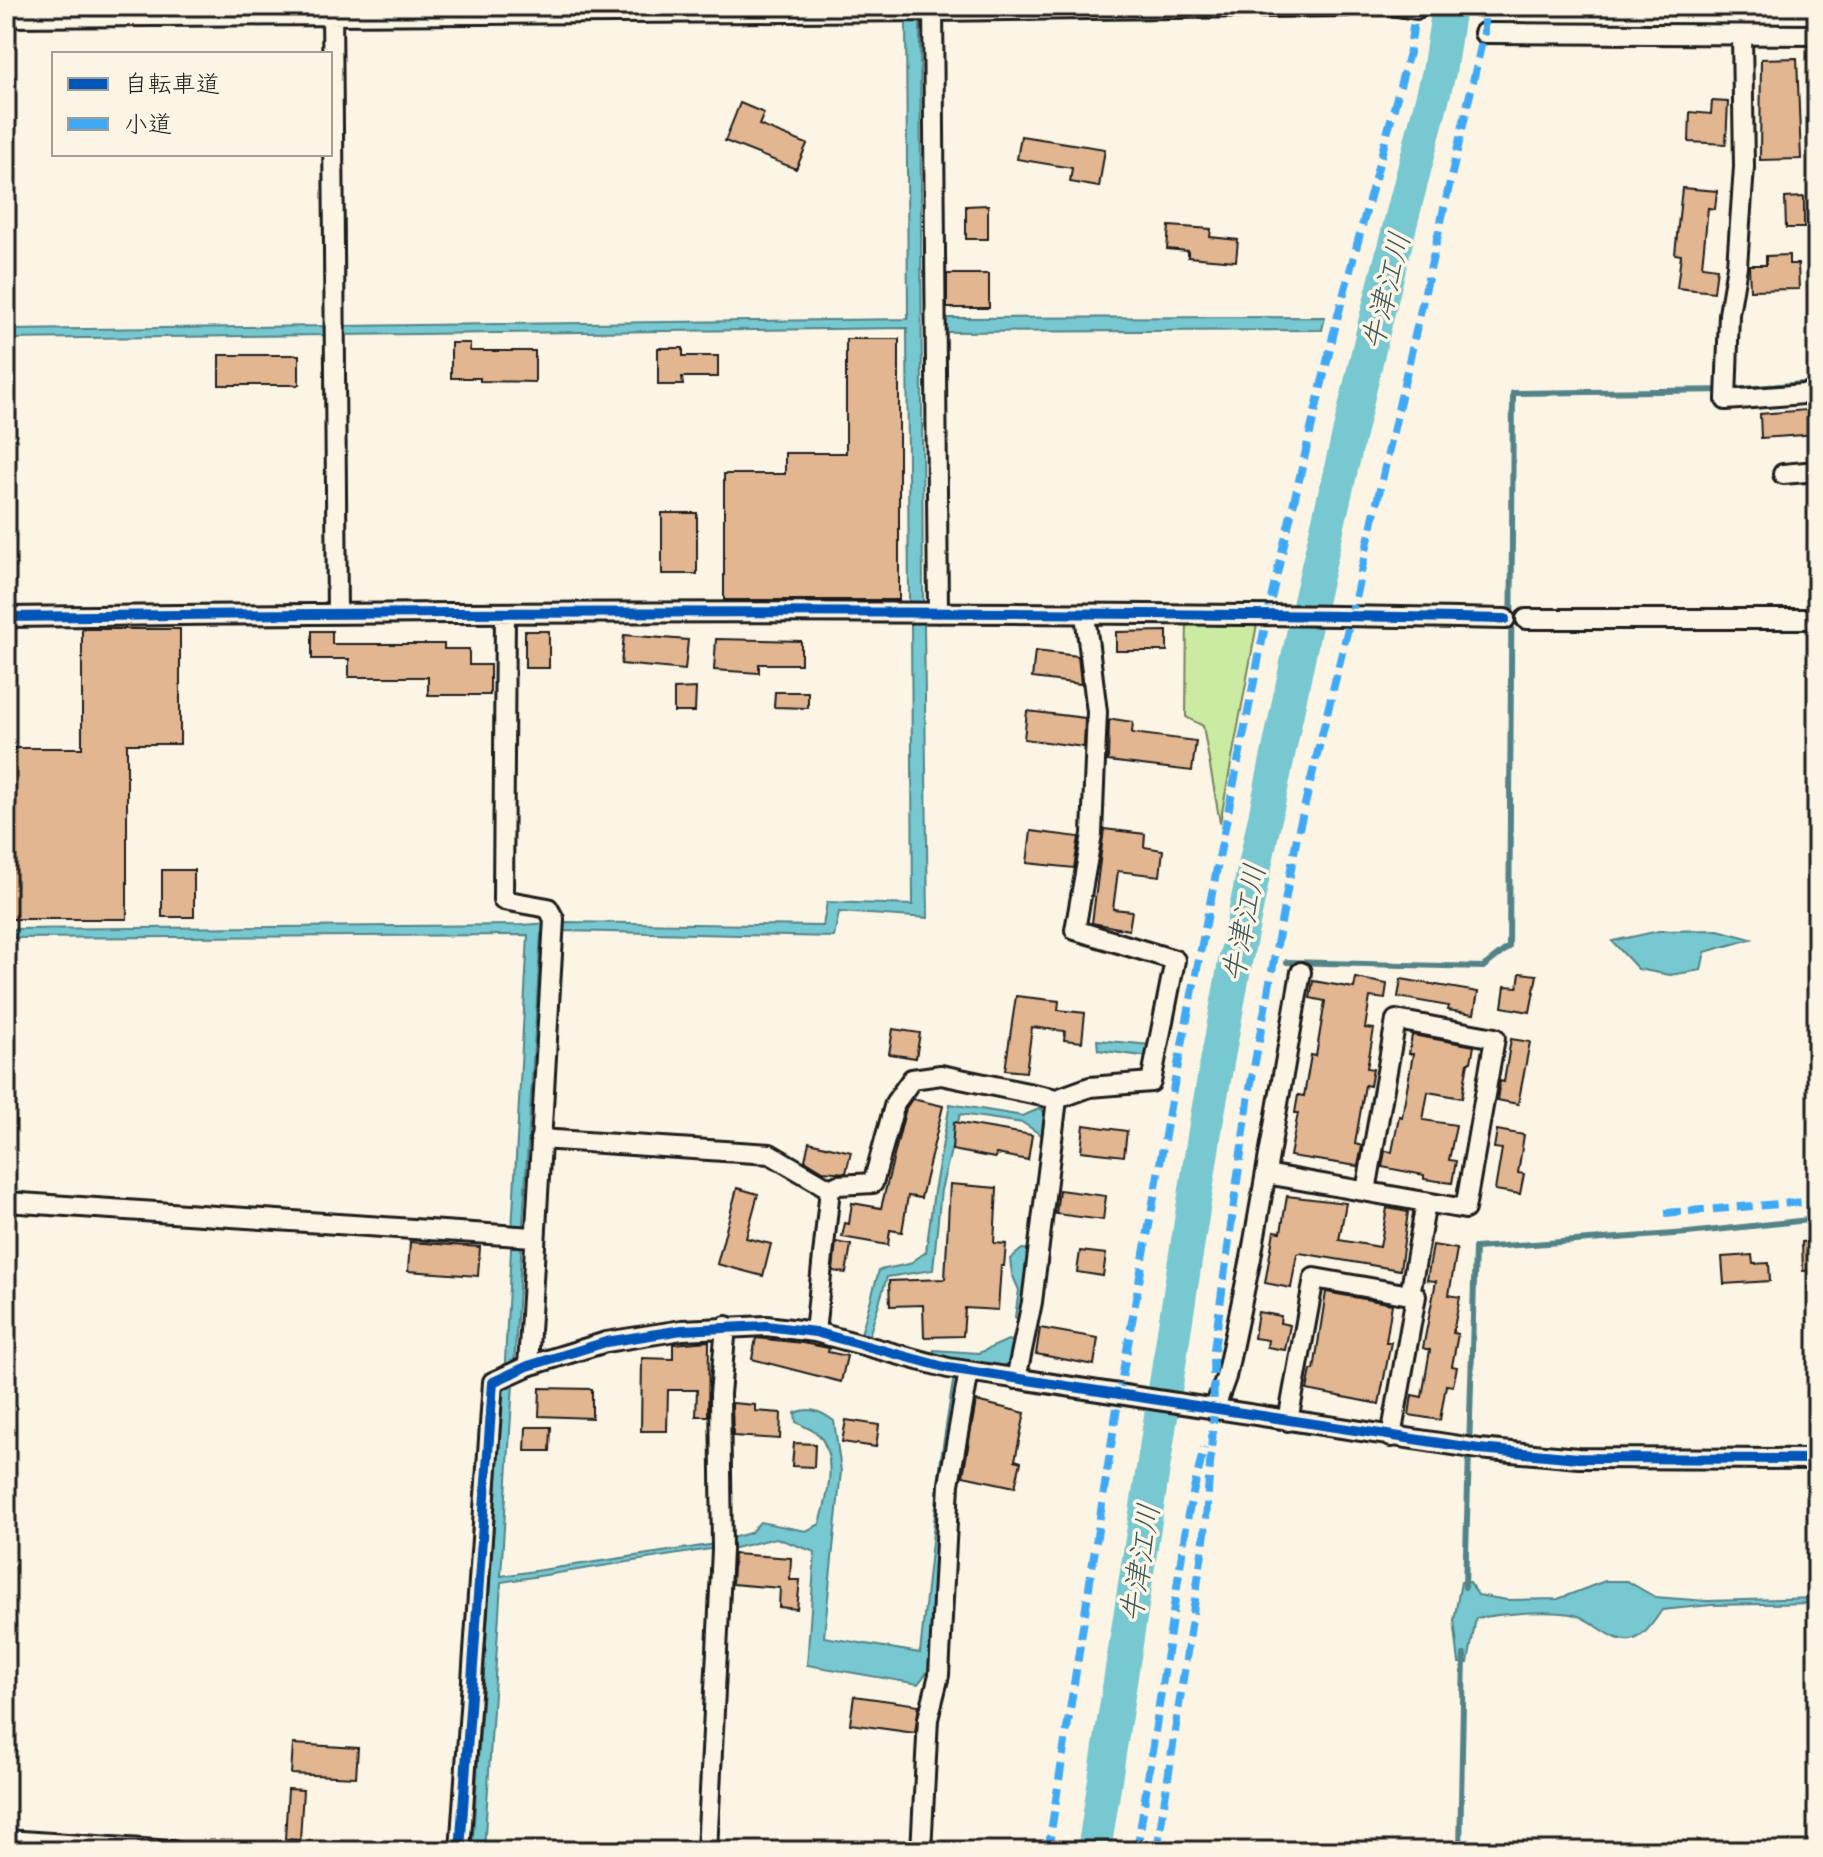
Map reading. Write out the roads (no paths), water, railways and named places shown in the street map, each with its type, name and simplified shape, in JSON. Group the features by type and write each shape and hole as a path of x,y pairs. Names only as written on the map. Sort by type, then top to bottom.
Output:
{"street":[{"path":"6,17 332,11 1346,6"},
{"path":"1396,6 1416,9"},
{"path":"933,9 938,613"},
{"path":"332,11 337,613"},
{"path":"1484,33 1817,35"},
{"path":"1742,35 1744,167 1737,266 1729,314 1726,400 1817,393"},
{"path":"1783,474 1817,471"},
{"path":"6,617 337,613 938,613 1505,619"},
{"path":"505,613 503,900 548,908 554,919 523,1367"},
{"path":"830,1189 838,1185 873,1183 895,1103 912,1079 941,1075 1057,1099 1090,1087 1151,1082 1175,960 1075,930 1092,834 1097,712 1085,614"},
{"path":"1526,619 1817,619"},
{"path":"1214,1410 1226,1377 1301,972"},
{"path":"1266,1174 1465,1209 1495,1038 1396,1020 1366,1191"},
{"path":"1016,1379 1032,1302 1057,1099"},
{"path":"540,1139 770,1154 830,1189"},
{"path":"815,1332 830,1189"},
{"path":"6,1202 533,1237"},
{"path":"1410,1295 1426,1202"},
{"path":"1288,1421 1314,1278 1416,1296 1391,1437"},
{"path":"707,1851 722,1545 720,1394 726,1326"},
{"path":"460,1851 493,1382 523,1367 606,1342 682,1330 766,1326 815,1332 948,1368 1479,1449 1578,1458 1817,1459"},
{"path":"921,1851 928,1719 939,1675 949,1484 969,1371"},
{"path":"6,1840 173,1851"}],"water":[{"path":"906,18 920,18 923,603 909,603 907,328 340,335 340,326 908,319"},
{"path":"1325,317 1322,330 946,332 946,318"},
{"path":"328,326 327,335 6,339 6,330"},
{"path":"911,623 924,623 928,918 839,912 834,937 563,931 541,934 501,1576 729,1542 731,1538 750,1533 760,1522 806,1531 820,1524 829,1478 828,1455 819,1435 796,1422 795,1413 811,1410 834,1421 841,1471 824,1637 920,1653 941,1458 956,1363 932,1355 934,1350 979,1353 1008,1340 1013,1341 1011,1360 1004,1366 965,1362 948,1457 928,1671 918,1684 807,1665 815,1552 776,1538 735,1548 729,1546 501,1582 484,1851 472,1851 505,1361 528,935 6,938 6,929 521,925 565,922 823,926 827,902 913,905"},
{"path":"1718,930 1751,939 1705,952 1701,970 1670,975 1638,969 1612,941 1659,931"},
{"path":"1097,1040 1151,1045 1150,1057 1098,1050"},
{"path":"950,1104 1023,1116 1041,1108 1048,1118 1046,1138 1023,1123 960,1114 941,1190 933,1270 887,1277 869,1336 861,1334 879,1270 909,1264 926,1252"},
{"path":"1022,1249 1032,1250 1020,1321 1015,1317 1019,1290 1010,1259"},
{"path":"1605,1581 1627,1581 1655,1597 1707,1601 1817,1598 1817,1603 1711,1605 1662,1610 1645,1632 1631,1640 1617,1638 1582,1618 1565,1613 1476,1618 1468,1663 1459,1663 1454,1620 1461,1582 1470,1582 1478,1595 1507,1600 1558,1599"}],"waterway":[{"name":"牛津江川","path":"1094,1851 1207,1118 1236,957 1309,606 1375,323 1439,72 1449,6"},
{"path":"1287,962 1483,967 1509,947 1513,393 1730,390 1817,383"},
{"path":"1465,1587 1475,1248 1688,1233 1817,1219"},
{"path":"1460,1851 1464,1655"}]}
